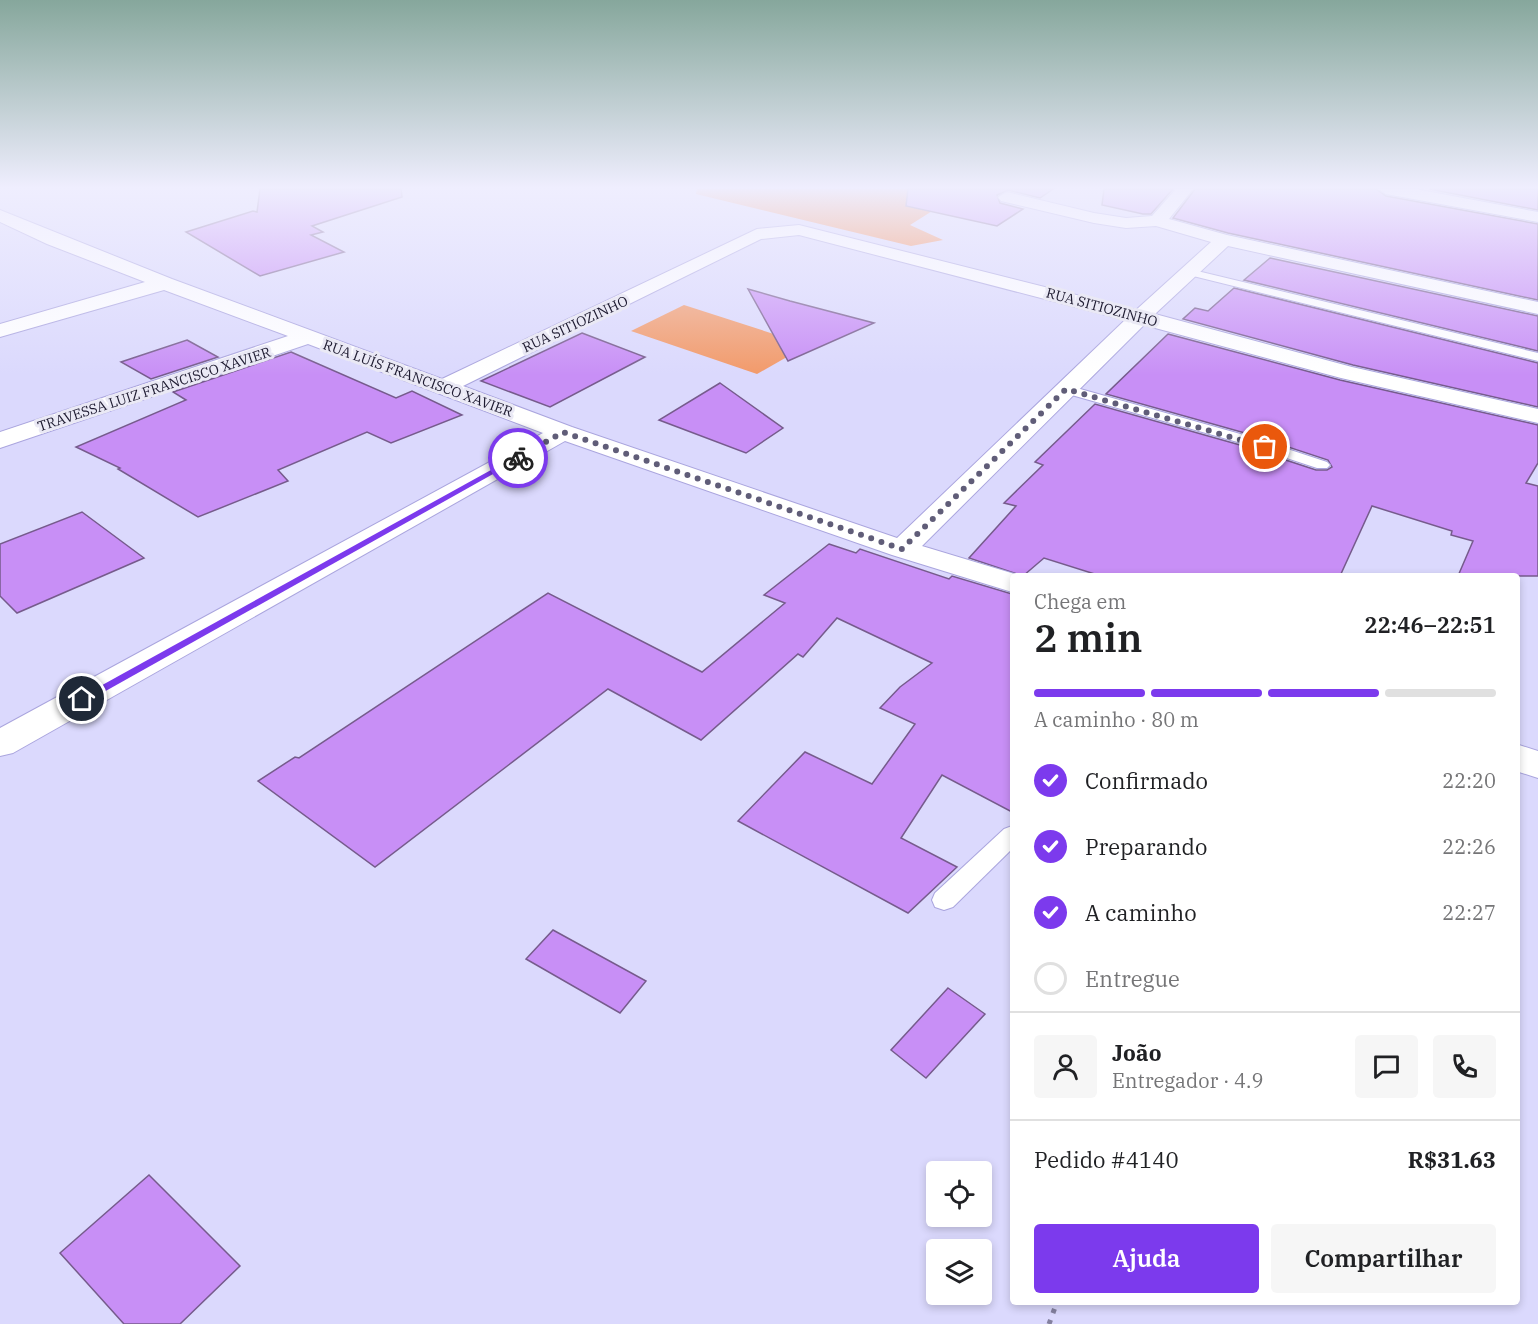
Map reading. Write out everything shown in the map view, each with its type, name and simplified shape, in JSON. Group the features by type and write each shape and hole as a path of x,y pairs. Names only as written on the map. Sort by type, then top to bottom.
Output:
{"street":[{"name":"RUA LUÍS FRANCISCO XAVIER","path":"82,251 563,432 902,549 1010,582"},
{"name":"RUA SITIOZINHO","path":"445,386 723,251"},
{"name":"RUA SITIOZINHO","path":"884,251 1348,373 1538,416"},
{"path":"902,549 1140,317 1212,251"},
{"path":"1274,251 1538,308"},
{"path":"0,331 165,283"},
{"name":"TRAVESSA LUIZ FRANCISCO XAVIER","path":"0,440 308,337"},
{"path":"0,744 563,432"},
{"path":"1520,758 1538,765"}],"lane":[{"path":"1189,272 1538,357"},
{"path":"1066,389 1246,440 1322,465"},
{"path":"944,900 1010,837"}],"path":[{"path":"1049,1324 1057,1305"}],"shaded area":[{"path":"684,305 808,345 757,374 631,331"}],"building":[{"path":"218,251 344,252 260,276"},
{"path":"1310,251 1538,251 1538,300"},
{"path":"1270,258 1538,316 1538,351 1244,280"},
{"path":"1234,288 1538,363 1538,407 1353,365 1183,319 1195,308 1208,311"},
{"path":"748,289 790,301 874,323 788,361"},
{"path":"582,333 645,357 550,407 481,381"},
{"path":"1168,334 1340,380 1538,425 1538,463 1526,483 1538,486 1538,576 1520,576 1520,573 1459,573 1473,541 1451,535 1452,531 1372,506 1341,573 1092,573 1044,558 1026,573 1014,573 969,558 1016,506 1004,503 1043,465 1035,462 1095,404 1240,445 1316,470 1327,470 1332,467 1328,460 1252,435 1106,394"},
{"path":"187,340 218,357 151,379 121,362"},
{"path":"291,352 396,398 412,391 462,415 391,443 367,432 278,470 288,481 198,517 118,469 120,468 76,447 186,400 173,392"},
{"path":"720,383 783,428 746,453 659,420"},
{"path":"82,512 144,558 17,613 0,596 0,544"},
{"path":"829,544 856,553 860,549 949,579 952,576 1010,593 1010,811 942,775 901,838 957,867 908,913 738,821 805,752 872,784 915,724 880,708 900,687 932,663 837,618 803,657 798,654 701,740 608,689 375,867 258,781 295,757 299,758 548,593 702,672 785,603 764,595"},
{"path":"553,930 646,981 620,1013 526,959"},
{"path":"948,988 985,1014 926,1078 891,1050"},
{"path":"149,1175 240,1266 180,1324 124,1324 60,1253"}],"way so far":[{"path":"518,458 563,432 902,549 1066,389 1265,447"}],"route":[{"path":"82,699 518,458"}]}
